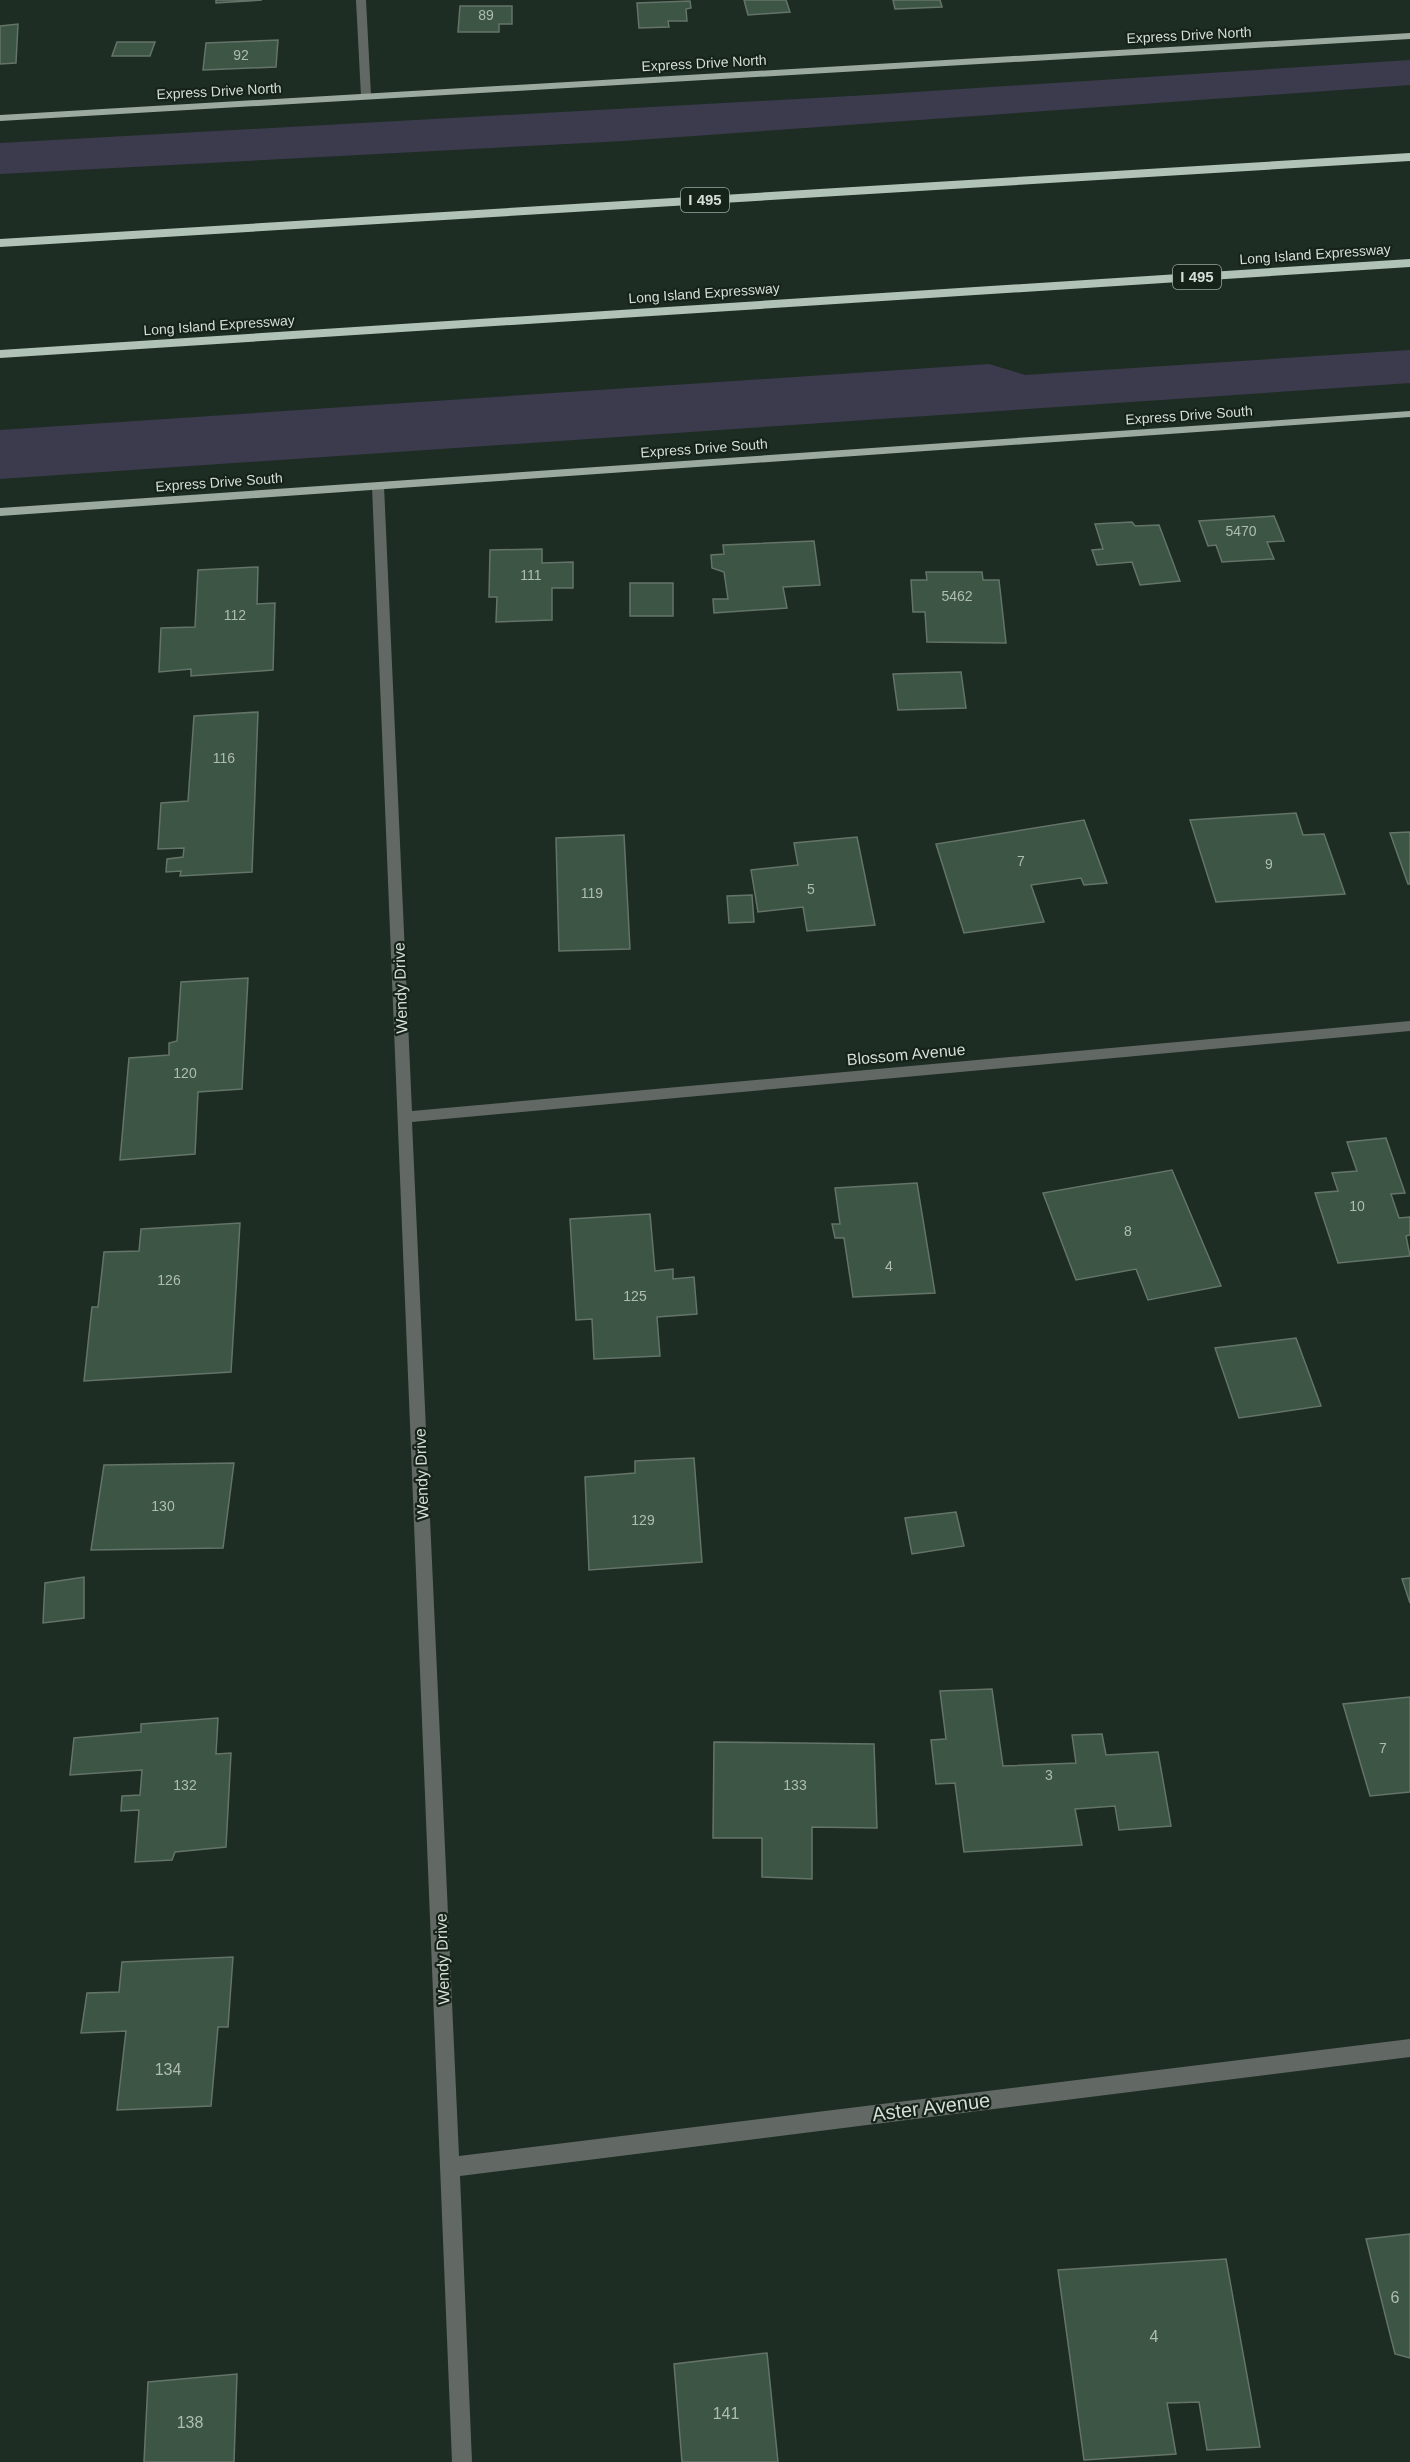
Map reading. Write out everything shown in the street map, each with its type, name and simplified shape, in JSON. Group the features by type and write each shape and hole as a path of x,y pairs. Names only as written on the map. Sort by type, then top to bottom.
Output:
{"highway":[{"name":"I 495","path":"0,243 1410,157"},
{"name":"Long Island Expressway","path":"0,354 1410,263"}],"main road":[{"name":"Express Drive North","path":"0,118 1410,36"},
{"name":"Express Drive South","path":"0,512 1410,414"}],"street":[{"path":"361,0 366,96"},
{"name":"Wendy Drive","path":"378,486 462,2462"},
{"name":"Blossom Avenue","path":"406,1117 1410,1026"},
{"name":"Aster Avenue","path":"451,2167 1410,2048"}],"shaded area":[{"path":"1410,60 1410,85 623,141 0,174 0,143 869,95"},
{"path":"1410,350 1410,383 0,479 0,430 989,364 1025,375"}],"building":[{"path":"216,0 262,0 216,3"},
{"path":"744,0 786,0 790,12 748,15"},
{"path":"893,0 940,0 942,7 895,9"},
{"path":"690,1 691,8 686,9 687,21 668,21 669,27 639,28 637,3"},
{"path":"460,6 512,6 512,24 499,24 499,32 458,32"},
{"path":"18,24 16,63 0,64 0,26"},
{"path":"278,40 276,67 203,70 206,43"},
{"path":"117,42 155,42 150,56 112,56"},
{"path":"1274,516 1284,541 1267,542 1274,559 1222,562 1216,545 1208,546 1199,521"},
{"path":"1132,522 1135,526 1159,525 1180,581 1140,585 1132,562 1097,565 1092,550 1103,549 1095,524"},
{"path":"814,541 820,585 783,587 787,608 714,613 713,599 728,599 724,572 712,568 711,555 724,554 723,545"},
{"path":"542,549 542,563 573,562 573,588 552,588 552,620 496,622 497,597 489,597 490,550"},
{"path":"258,567 257,604 275,603 273,670 191,676 191,669 159,672 161,628 195,627 198,570"},
{"path":"926,572 982,572 983,580 999,580 1006,643 927,642 925,612 913,612 911,580 927,580"},
{"path":"630,583 673,583 673,616 630,616"},
{"path":"961,672 966,708 898,710 893,674"},
{"path":"258,712 252,872 180,876 181,871 166,872 167,859 183,857 184,848 158,849 161,803 188,801 194,716"},
{"path":"1296,813 1303,835 1324,834 1345,894 1216,902 1190,820"},
{"path":"1084,820 1107,883 1084,885 1081,878 1031,885 1044,922 964,933 936,844"},
{"path":"1410,832 1410,884 1408,884 1390,833"},
{"path":"624,835 630,949 559,951 556,838"},
{"path":"857,837 875,925 807,931 803,907 758,912 751,870 798,865 794,843"},
{"path":"752,895 754,922 729,923 727,896"},
{"path":"248,978 242,1089 198,1092 195,1154 120,1160 129,1058 169,1055 169,1043 177,1041 181,982"},
{"path":"1386,1138 1405,1193 1391,1194 1399,1218 1410,1217 1410,1235 1406,1236 1410,1256 1338,1263 1315,1193 1338,1191 1332,1173 1357,1171 1347,1142"},
{"path":"1172,1170 1221,1286 1148,1300 1136,1269 1076,1280 1043,1193"},
{"path":"917,1183 935,1293 853,1297 844,1238 835,1238 832,1224 840,1224 835,1188"},
{"path":"650,1214 655,1271 673,1269 673,1279 694,1277 697,1314 657,1317 660,1356 594,1359 592,1319 576,1320 570,1219"},
{"path":"240,1223 231,1372 84,1381 92,1307 98,1307 104,1252 139,1251 141,1229"},
{"path":"1296,1338 1321,1406 1239,1418 1215,1348"},
{"path":"694,1458 702,1562 589,1570 585,1477 635,1473 635,1461"},
{"path":"234,1463 223,1548 91,1550 104,1465"},
{"path":"956,1512 964,1546 912,1554 905,1518"},
{"path":"84,1577 84,1618 43,1623 45,1583"},
{"path":"1410,1578 1410,1603 1402,1579"},
{"path":"992,1689 1003,1766 1076,1763 1072,1735 1102,1734 1106,1755 1158,1752 1171,1826 1119,1830 1115,1806 1075,1809 1082,1845 964,1852 955,1783 936,1784 931,1740 946,1739 940,1691"},
{"path":"1410,1697 1410,1792 1370,1796 1343,1704"},
{"path":"218,1718 216,1754 231,1753 226,1847 175,1852 172,1860 135,1862 139,1810 121,1811 122,1796 140,1795 142,1770 70,1775 74,1738 141,1732 141,1724"},
{"path":"714,1742 874,1744 877,1828 812,1827 812,1879 762,1877 762,1838 713,1838"},
{"path":"233,1957 228,2027 218,2027 211,2106 117,2110 126,2031 81,2033 87,1993 119,1992 122,1962"},
{"path":"1410,2234 1410,2358 1395,2354 1366,2239"},
{"path":"1226,2259 1260,2447 1207,2450 1199,2402 1167,2403 1176,2454 1084,2460 1058,2270"},
{"path":"767,2353 778,2462 682,2462 674,2364"},
{"path":"237,2374 234,2462 144,2462 148,2382"}]}
